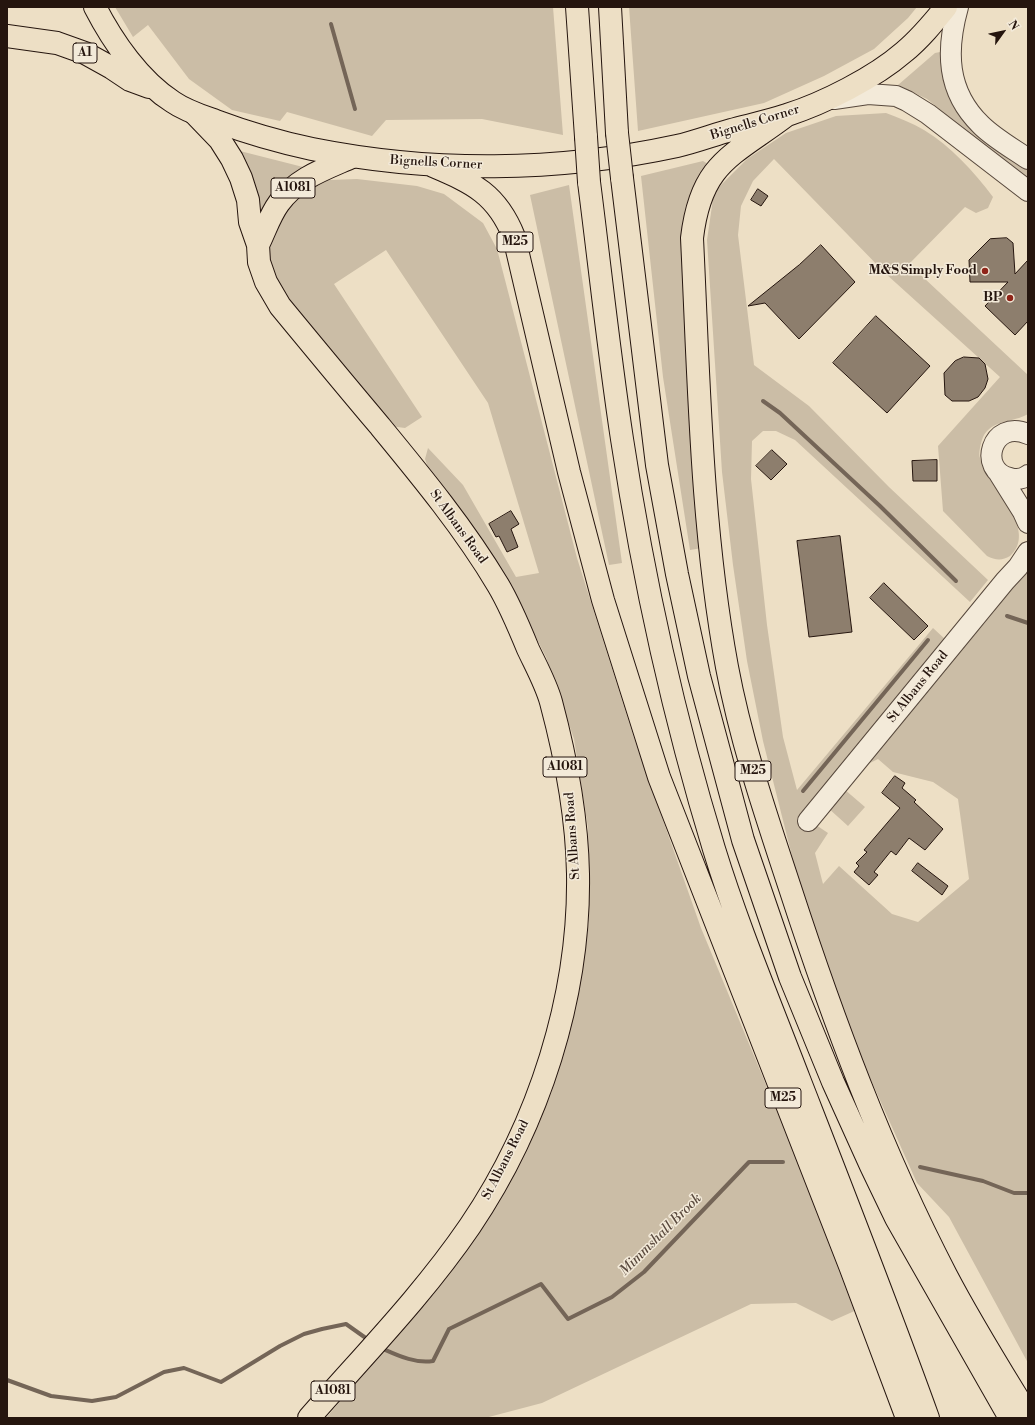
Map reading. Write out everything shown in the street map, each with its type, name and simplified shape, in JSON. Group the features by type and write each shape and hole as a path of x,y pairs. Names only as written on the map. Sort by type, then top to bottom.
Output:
{"main road":[{"name":"Bignells Corner","path":"95,7 110,34 156,90 174,103 195,114 280,143 352,157 433,166 508,167 567,163 678,146 787,115 824,100 855,84 904,52 926,31 946,7"},
{"name":"M25","path":"577,7 589,182 622,437 639,542 669,684 714,851 757,971 884,1296 928,1418"},
{"name":"M25","path":"610,7 617,133 657,465 677,574 699,676 743,840 790,977 833,1082 871,1166 896,1218 1010,1418"},
{"name":"A1","path":"7,36 57,43 90,56 130,80 156,90"},
{"name":"St Albans Road","path":"195,114 220,140 238,172 248,200 250,222 258,245 259,262 266,282 280,306 403,454 452,516 480,555 514,615 550,699 570,790 578,874 574,950 560,1023 540,1087 516,1147 470,1225 387,1332 357,1363 309,1418"},
{"name":"M25","path":"787,115 762,134 746,143 727,158 717,169 706,185 699,201 692,238 705,493 717,606 727,668 759,795 816,967 887,1152 946,1276 1028,1415"},
{"name":"A1081","path":"258,245 278,204 289,191 312,175 352,157"},
{"name":"M25","path":"433,166 460,178 488,195 503,214 514,237 569,472 603,600 659,777 850,1266 907,1418"}],"street":[{"path":"958,7 950,48 952,71 956,86 967,107 980,124 1024,153"},
{"name":"Bignells Corner","path":"824,100 868,94 896,96 928,114 987,162 1028,191"},
{"path":"1026,431 1006,433 994,442 991,454 993,465 1023,512 1028,523"},
{"path":"998,472 1006,478 1025,483"},
{"name":"St Albans Road","path":"808,821 1018,567 1028,552"}],"shaded area":[{"path":"115,7 553,7 563,135 482,119 386,120 372,136 287,112 280,121 232,110 189,79 148,25 133,37"},
{"path":"629,7 917,7 908,18 874,49 824,76 764,103 638,131"},
{"path":"940,52 945,84 954,106 983,136 1028,168 1028,181 927,99 898,85 935,53"},
{"path":"886,113 919,127 934,136 970,169 993,197 988,208 976,213 965,207 909,264 1028,375 1028,414 997,424 987,431 983,437 979,454 986,474 1014,516 1018,527 1019,537 1017,547 1007,558 998,559 987,556 943,511 938,446 1000,377 886,274 774,159 753,181 741,206 738,235 754,365 809,406 889,487 988,580 970,602 795,440 776,431 763,431 752,441 751,479 767,625 783,737 797,790 933,628 946,640 804,817 828,833 815,853 823,884 839,866 892,914 918,922 969,879 958,799 933,782 893,772 878,759 862,767 989,618 1010,591 1015,579 1028,563 1028,1363 949,1217 917,1183 866,1069 831,977 793,860 763,741 747,661 733,565 722,472 707,240 714,192 747,159 786,133 836,116"},
{"path":"236,150 303,167 304,169 261,219"},
{"path":"703,161 708,164 692,193 702,548 690,550 663,377 641,176"},
{"path":"357,179 417,186 444,194 483,223 497,249 577,558 633,735 701,928 859,1309 832,1321 796,1303 751,1304 542,1403 485,1418 326,1418 459,1261 511,1180 551,1094 576,1009 589,923 588,828 574,739 546,657 505,577 430,474 425,459 428,448 463,485 516,577 539,573 488,403 386,250 334,284 422,417 405,428 390,426 284,299 271,269 269,251 270,238 282,207 313,186 329,180"},
{"path":"569,185 622,563 609,565 530,195"},
{"path":"844,789 865,807 848,826 827,807"}],"building":[{"path":"758,189 768,196 761,206 751,200"},
{"name":"BP","path":"1007,238 1013,243 1015,274 1028,260 1028,321 1015,335 985,306 1008,282 970,282 969,260 990,239"},
{"path":"821,245 855,282 799,339 765,303 748,306 799,265"},
{"path":"876,316 930,366 887,413 833,363"},
{"path":"964,357 979,358 985,364 988,379 985,388 978,397 969,401 952,401 945,395 944,373 955,361"},
{"path":"772,450 787,464 771,480 756,466"},
{"path":"937,460 937,481 913,481 912,461"},
{"path":"511,511 519,524 511,529 518,547 507,552 499,536 496,537 489,524"},
{"path":"840,536 852,632 809,637 797,541"},
{"path":"884,583 928,626 914,640 870,598"},
{"path":"895,776 905,783 902,788 916,800 914,802 943,829 925,850 909,838 896,855 891,851 874,872 878,875 869,885 854,872 859,866 856,863 867,852 864,850 900,808 882,793"},
{"path":"918,863 948,886 942,895 912,871"}],"waterway":[{"path":"331,24 355,109"},
{"path":"763,401 780,413 880,506 956,581"},
{"path":"1007,616 1028,623"},
{"path":"803,791 928,640"},
{"name":"Mimmshall Brook","path":"381,1348 413,1360 426,1362 433,1361 449,1329 541,1284 568,1319 612,1297 644,1272 749,1162 783,1162"},
{"name":"Mimmshall Brook","path":"920,1167 983,1181 1014,1193 1028,1193"},
{"name":"Mimmshall Brook","path":"7,1380 51,1396 92,1401 116,1397 164,1372 184,1368 221,1382 280,1346 304,1334 322,1329 346,1324 370,1341"}],"place":[{"name":"M&S Simply Food","path":"985,271"},
{"name":"BP","path":"1010,298"}]}
